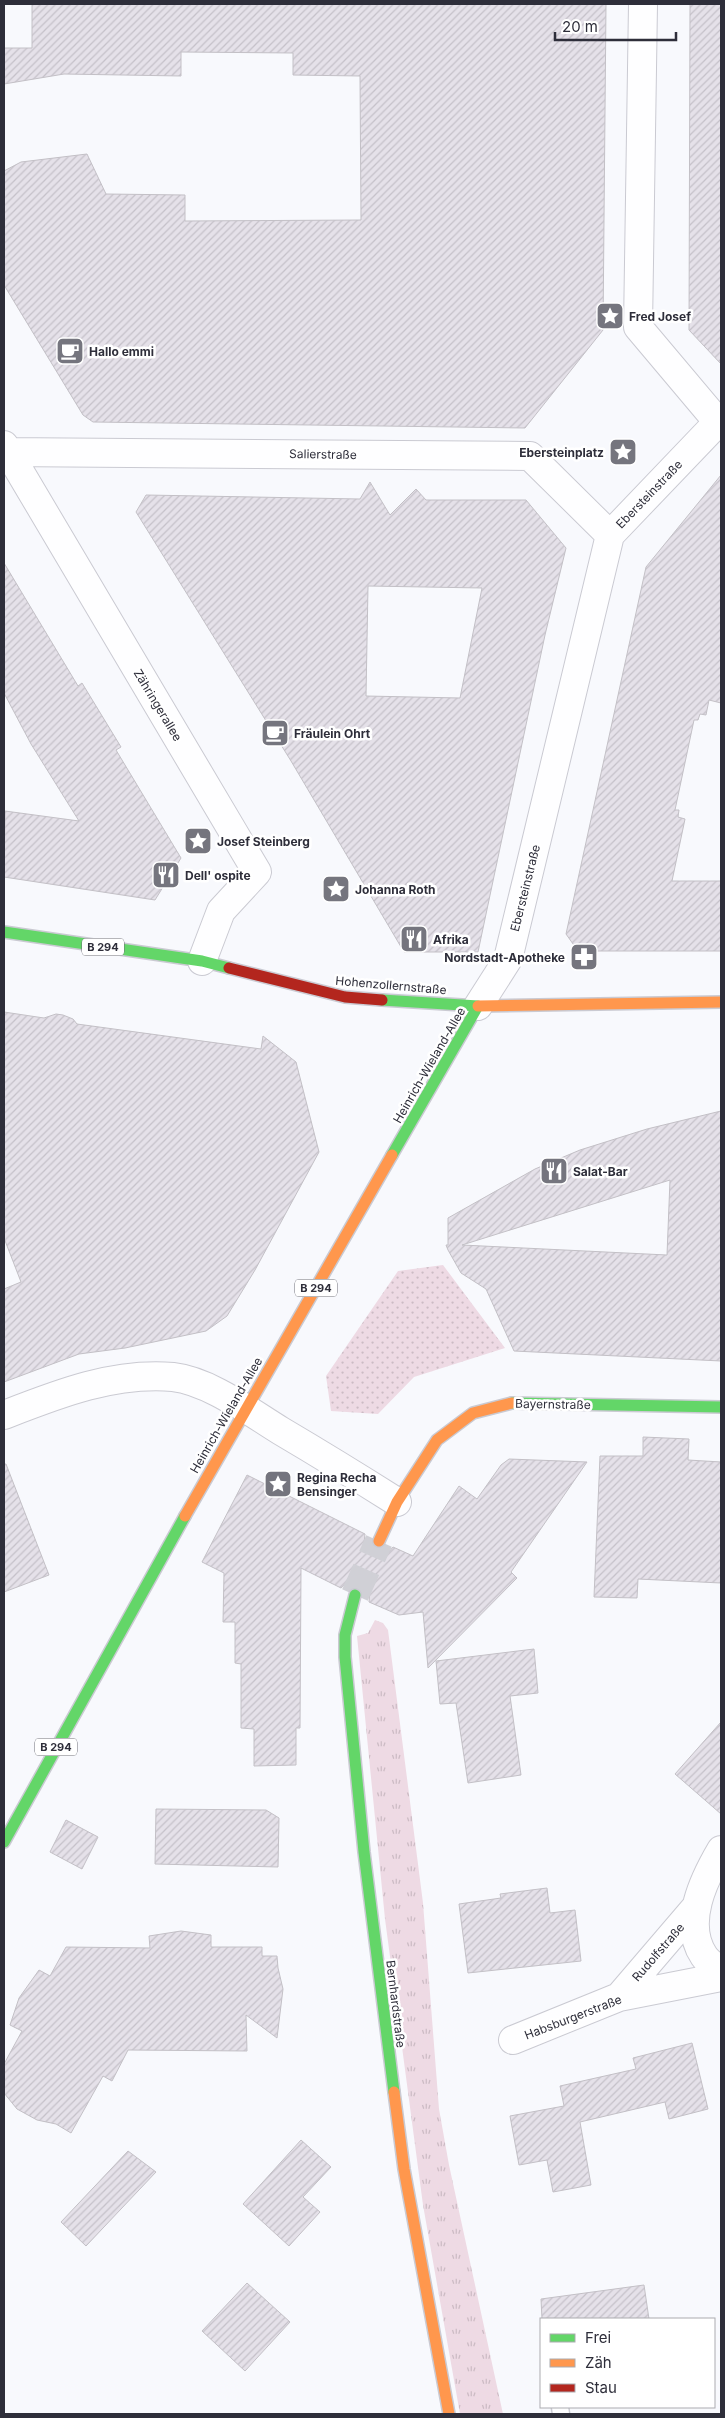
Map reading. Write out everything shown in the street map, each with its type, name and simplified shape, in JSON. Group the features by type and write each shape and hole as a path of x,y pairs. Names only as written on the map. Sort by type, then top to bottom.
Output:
{"main road":[{"name":"Hohenzollernstraße","path":"4,932 202,961 344,997 478,1006 721,1002"},
{"name":"Heinrich-Wieland-Allee","path":"4,1842 217,1458 478,1006"},
{"name":"Bayernstraße","path":"397,1502 437,1440 473,1413 511,1402 721,1407"},
{"path":"379,1541 397,1502"},
{"name":"Bernhardstraße","path":"354,1595 345,1635 345,1657 364,1852 404,2169 448,2414"}],"street":[{"name":"Ebersteinstraße","path":"478,1006 508,959 610,535 720,422 638,327 643,4"},
{"name":"Salierstraße","path":"5,450 530,456 610,535"},
{"name":"Zähringerallee","path":"5,450 258,872 221,911 202,961"},
{"path":"4,1415 83,1386 115,1380 172,1377 194,1381 246,1409 397,1502"},
{"name":"Rudolfstraße","path":"721,1850 708,1873 696,1908 696,1933 704,1956 721,1972"},
{"name":"Rudolfstraße","path":"619,1997 696,1908"},
{"name":"Habsburgerstraße","path":"512,2040 619,1997 721,1976"}],"green space":[{"path":"443,1265 505,1348 414,1377 378,1414 331,1411 326,1376 398,1271"},
{"path":"375,1620 383,1623 388,1630 423,1903 439,2109 449,2165 503,2414 460,2414 423,2205 385,1919 357,1636 368,1633"}],"building":[{"path":"32,4 606,4 603,330 525,428 93,422 83,415 4,285 4,171 21,162 87,154 106,194 185,195 185,221 361,220 360,76 293,75 293,53 181,52 181,76 64,74 4,84 4,48 32,48"},
{"path":"690,4 721,4 721,364 689,330"},
{"path":"721,475 721,703 709,700 706,715 700,714 698,720 694,720 675,810 679,810 678,817 685,819 672,881 721,881 721,951 578,951 566,934 646,567"},
{"path":"370,482 390,515 416,489 426,500 526,500 566,548 545,635 478,952 404,952 291,761 136,512 146,495 360,499","holes":["368,586 482,588 460,698 366,696"]},
{"path":"4,563 78,686 82,683 121,747 116,750 181,858 155,900 4,877 5,811 79,821 31,744 4,693"},
{"path":"4,1012 44,1018 56,1014 63,1015 73,1019 77,1024 261,1049 263,1036 296,1062 319,1152 255,1270 227,1316 206,1331 125,1348 79,1354 4,1382 4,1289 21,1282 4,1238"},
{"path":"721,1111 721,1361 514,1351 486,1289 461,1273 448,1250 446,1245 448,1245 448,1218 535,1169 580,1150 647,1129","holes":["670,1180 667,1255 462,1245"]},
{"path":"643,1437 689,1439 688,1460 721,1462 721,1583 638,1579 637,1598 594,1597 600,1456 643,1456"},
{"path":"509,1459 587,1462 511,1572 517,1578 428,1668 423,1612 399,1615 369,1602 370,1590 366,1584 359,1580 350,1580 341,1588 301,1568 300,1728 296,1728 296,1765 254,1766 254,1729 241,1728 241,1664 235,1663 235,1622 223,1622 224,1573 202,1562 247,1475 365,1534 364,1543 372,1555 381,1556 388,1553 393,1547 413,1556 459,1486 477,1499 501,1465"},
{"path":"4,1464 6,1464 49,1575 4,1592"},
{"path":"534,1649 538,1693 510,1696 521,1775 468,1783 456,1703 440,1704 436,1661"},
{"path":"721,1722 721,1814 675,1774"},
{"path":"156,1809 266,1810 279,1818 278,1867 155,1864"},
{"path":"66,1820 98,1837 82,1869 50,1852"},
{"path":"547,1888 550,1913 575,1910 581,1961 468,1973 459,1904 501,1898 500,1894"},
{"path":"181,1931 211,1935 211,1947 262,1947 262,1956 277,1956 283,1989 277,2038 246,2015 247,2051 128,2050 112,2081 103,2076 71,2133 56,2124 37,2120 17,2109 4,2093 4,2064 22,2031 10,2025 19,1998 39,1970 50,1976 66,1947 150,1948 149,1936"},
{"path":"692,2043 708,2109 669,2119 665,2102 580,2122 591,2185 553,2192 547,2160 519,2165 510,2116 564,2106 560,2086 636,2069 633,2058"},
{"path":"301,2140 331,2167 303,2197 320,2212 289,2246 243,2204"},
{"path":"128,2151 156,2172 86,2246 61,2222"},
{"path":"247,2283 290,2322 245,2371 202,2331"},
{"path":"644,2285 649,2318 542,2318 541,2299"}],"tunnel":[{"path":"355,1595 379,1541"}],"traffic: fast":[{"path":"4,932 202,961 229,968"},
{"path":"382,1000 478,1006 392,1155"},
{"path":"512,1403 721,1407"},
{"path":"4,1842 185,1516"},
{"path":"355,1595 345,1635 345,1657 364,1852 394,2092"}],"traffic: slow":[{"path":"478,1006 721,1002"},
{"path":"185,1516 392,1155"},
{"path":"379,1541 397,1502 437,1440 473,1413 512,1403"},
{"path":"394,2092 404,2169 449,2414"}],"traffic: jam":[{"path":"229,968 345,997 382,1000"}],"place":[{"name":"Fred Josef","path":"610,316"},
{"name":"Hallo emmi","path":"70,351"},
{"name":"Ebersteinplatz","path":"623,452"},
{"name":"Fräulein Ohrt","path":"275,733"},
{"name":"Josef Steinberg","path":"198,841"},
{"name":"Dell' ospite","path":"166,875"},
{"name":"Johanna Roth","path":"336,889"},
{"name":"Afrika","path":"414,939"},
{"name":"Nordstadt-Apotheke","path":"584,957"},
{"name":"Salat-Bar","path":"554,1171"},
{"name":"Regina Recha Bensinger","path":"278,1484"}]}
